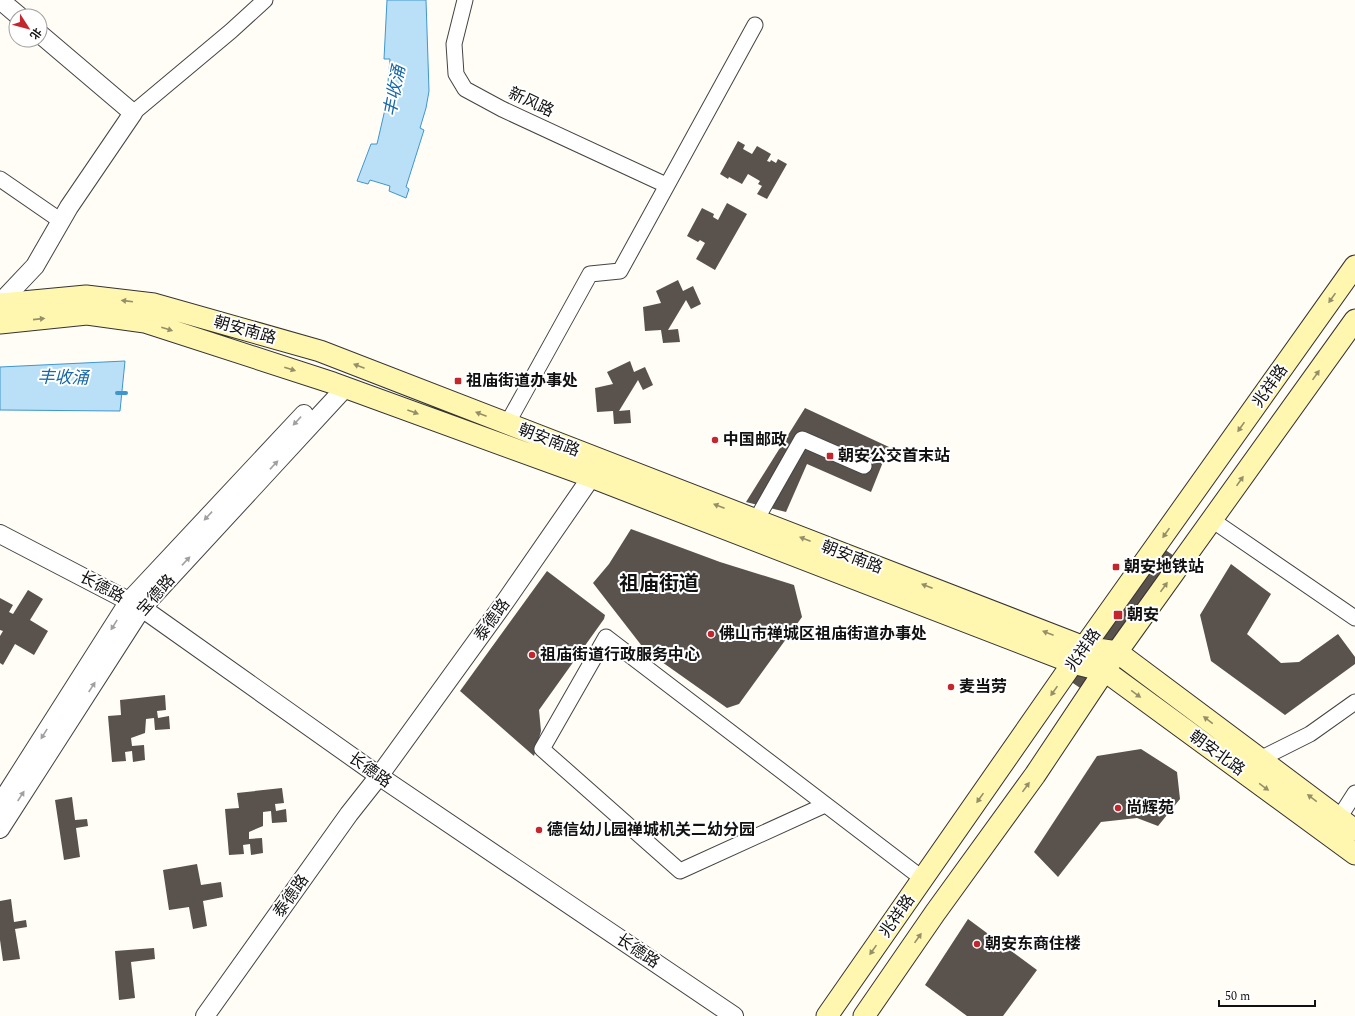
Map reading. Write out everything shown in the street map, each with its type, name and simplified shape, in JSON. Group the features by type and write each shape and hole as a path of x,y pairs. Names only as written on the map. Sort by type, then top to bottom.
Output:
{"main road":[{"name":"兆祥路","path":"827,1016 1079,655 1355,266"},
{"name":"朝安南路","path":"0,304 86,296 154,304 320,351 507,424 597,469 1079,655"},
{"name":"朝安南路","path":"0,323 86,314 145,322 756,520 1079,655"},
{"name":"兆祥路","path":"864,1016 935,913 1035,775 1117,652 1355,322"},
{"name":"朝安北路","path":"1079,655 1117,652 1347,824"},
{"name":"朝安北路","path":"1079,655 1105,671 1355,854"}],"street":[{"path":"0,0 10,8"},
{"path":"0,304 35,266 69,207 133,113 231,31 265,0"},
{"name":"新风路","path":"465,0 454,44 456,74 465,89 502,109 666,185"},
{"path":"507,424 590,274 620,271 755,24"},
{"path":"48,41 133,113"},
{"path":"0,179 61,221"},
{"name":"宝德路","path":"0,804 136,605 339,385"},
{"path":"756,520 802,439 864,466"},
{"name":"泰德路","path":"205,1016 349,814 379,776 507,599 597,469"},
{"path":"1212,520 1355,618"},
{"name":"长德路","path":"0,534 136,605 379,776 734,1016"},
{"name":"宝德路","path":"0,829 136,605"},
{"path":"825,804 680,871 542,749 606,637 825,804 923,879"},
{"path":"1260,759 1310,734 1355,702"},
{"name":"泰德路","path":"216,1016 358,816 379,776"},
{"path":"1347,824 1355,793"}],"water":[{"path":"387,0 426,0 429,91 420,128 424,130 406,187 409,189 406,198 389,191 390,186 370,180 368,184 357,181 371,144 377,144 386,105 390,59 384,59"},
{"path":"125,361 120,411 0,410 0,367"}],"building":[{"path":"738,141 745,145 743,149 752,154 757,146 771,154 767,161 770,162 771,160 776,163 778,159 787,164 767,199 757,194 762,186 758,184 760,181 748,174 742,184 729,177 728,179 720,174"},
{"path":"727,203 747,214 715,270 696,259 705,243 700,240 698,242 687,236 702,208 714,214 713,217 718,220"},
{"path":"678,280 683,291 693,286 701,304 691,309 686,300 668,330 678,329 680,342 663,343 661,330 645,331 643,307 661,303 656,291"},
{"path":"630,361 634,372 645,367 653,385 643,390 638,380 619,411 630,410 631,423 614,424 613,411 597,412 595,388 613,384 607,372"},
{"name":"朝安公交首末站","path":"805,408 889,447 871,492 807,464 786,512 746,502"},
{"name":"佛山市禅城区祖庙街道办事处","path":"631,529 720,562 794,585 802,617 739,704 727,708 645,650 593,583 609,564"},
{"name":"朝安","path":"1151,540 1177,558 1083,690 1057,672"},
{"path":"1231,564 1271,594 1247,634 1281,663 1299,662 1338,634 1355,657 1355,664 1285,715 1211,661 1200,615"},
{"name":"祖庙街道行政服务中心","path":"547,571 605,615 604,619 539,710 541,731 534,756 460,691"},
{"path":"28,590 43,599 30,620 48,631 34,655 15,644 3,665 0,663 0,636 3,631 0,630 0,598 13,605 9,612 13,614"},
{"path":"165,695 166,710 157,711 158,718 169,716 170,729 155,730 154,718 146,719 145,733 131,738 132,746 144,745 145,760 133,762 132,751 125,752 126,761 112,762 108,716 121,715 120,700"},
{"name":"尚辉苑","path":"1141,749 1177,772 1180,799 1158,826 1137,818 1101,822 1058,877 1034,852 1097,756"},
{"path":"282,788 284,803 275,804 276,811 286,809 287,822 272,823 271,811 263,812 263,826 249,832 249,839 262,838 263,853 251,855 250,844 243,845 244,854 229,855 225,809 239,808 237,793"},
{"path":"72,797 75,820 87,819 88,826 76,828 80,857 64,860 55,800"},
{"path":"197,864 201,885 221,882 223,897 203,901 207,926 193,929 189,907 169,910 163,870"},
{"path":"11,899 14,922 26,920 27,927 15,929 20,959 3,961 0,940 0,901"},
{"name":"朝安东商住楼","path":"968,919 1037,970 1003,1016 967,1016 925,985"},
{"path":"154,948 155,959 131,962 135,998 119,1000 115,951"}],"waterway":[{"name":"丰收涌","path":"117,393 126,393"}],"place":[{"name":"祖庙街道办事处","path":"458,381"},
{"name":"中国邮政","path":"715,440"},
{"name":"朝安公交首末站","path":"830,456"},
{"name":"朝安地铁站","path":"1116,567"},
{"name":"朝安","path":"1118,615"},
{"name":"佛山市禅城区祖庙街道办事处","path":"711,634"},
{"name":"祖庙街道行政服务中心","path":"532,655"},
{"name":"麦当劳","path":"951,687"},
{"name":"尚辉苑","path":"1118,808"},
{"name":"德信幼儿园禅城机关二幼分园","path":"539,830"},
{"name":"朝安东商住楼","path":"977,944"}],"district":[{"name":"祖庙街道","path":"659,584"}]}
